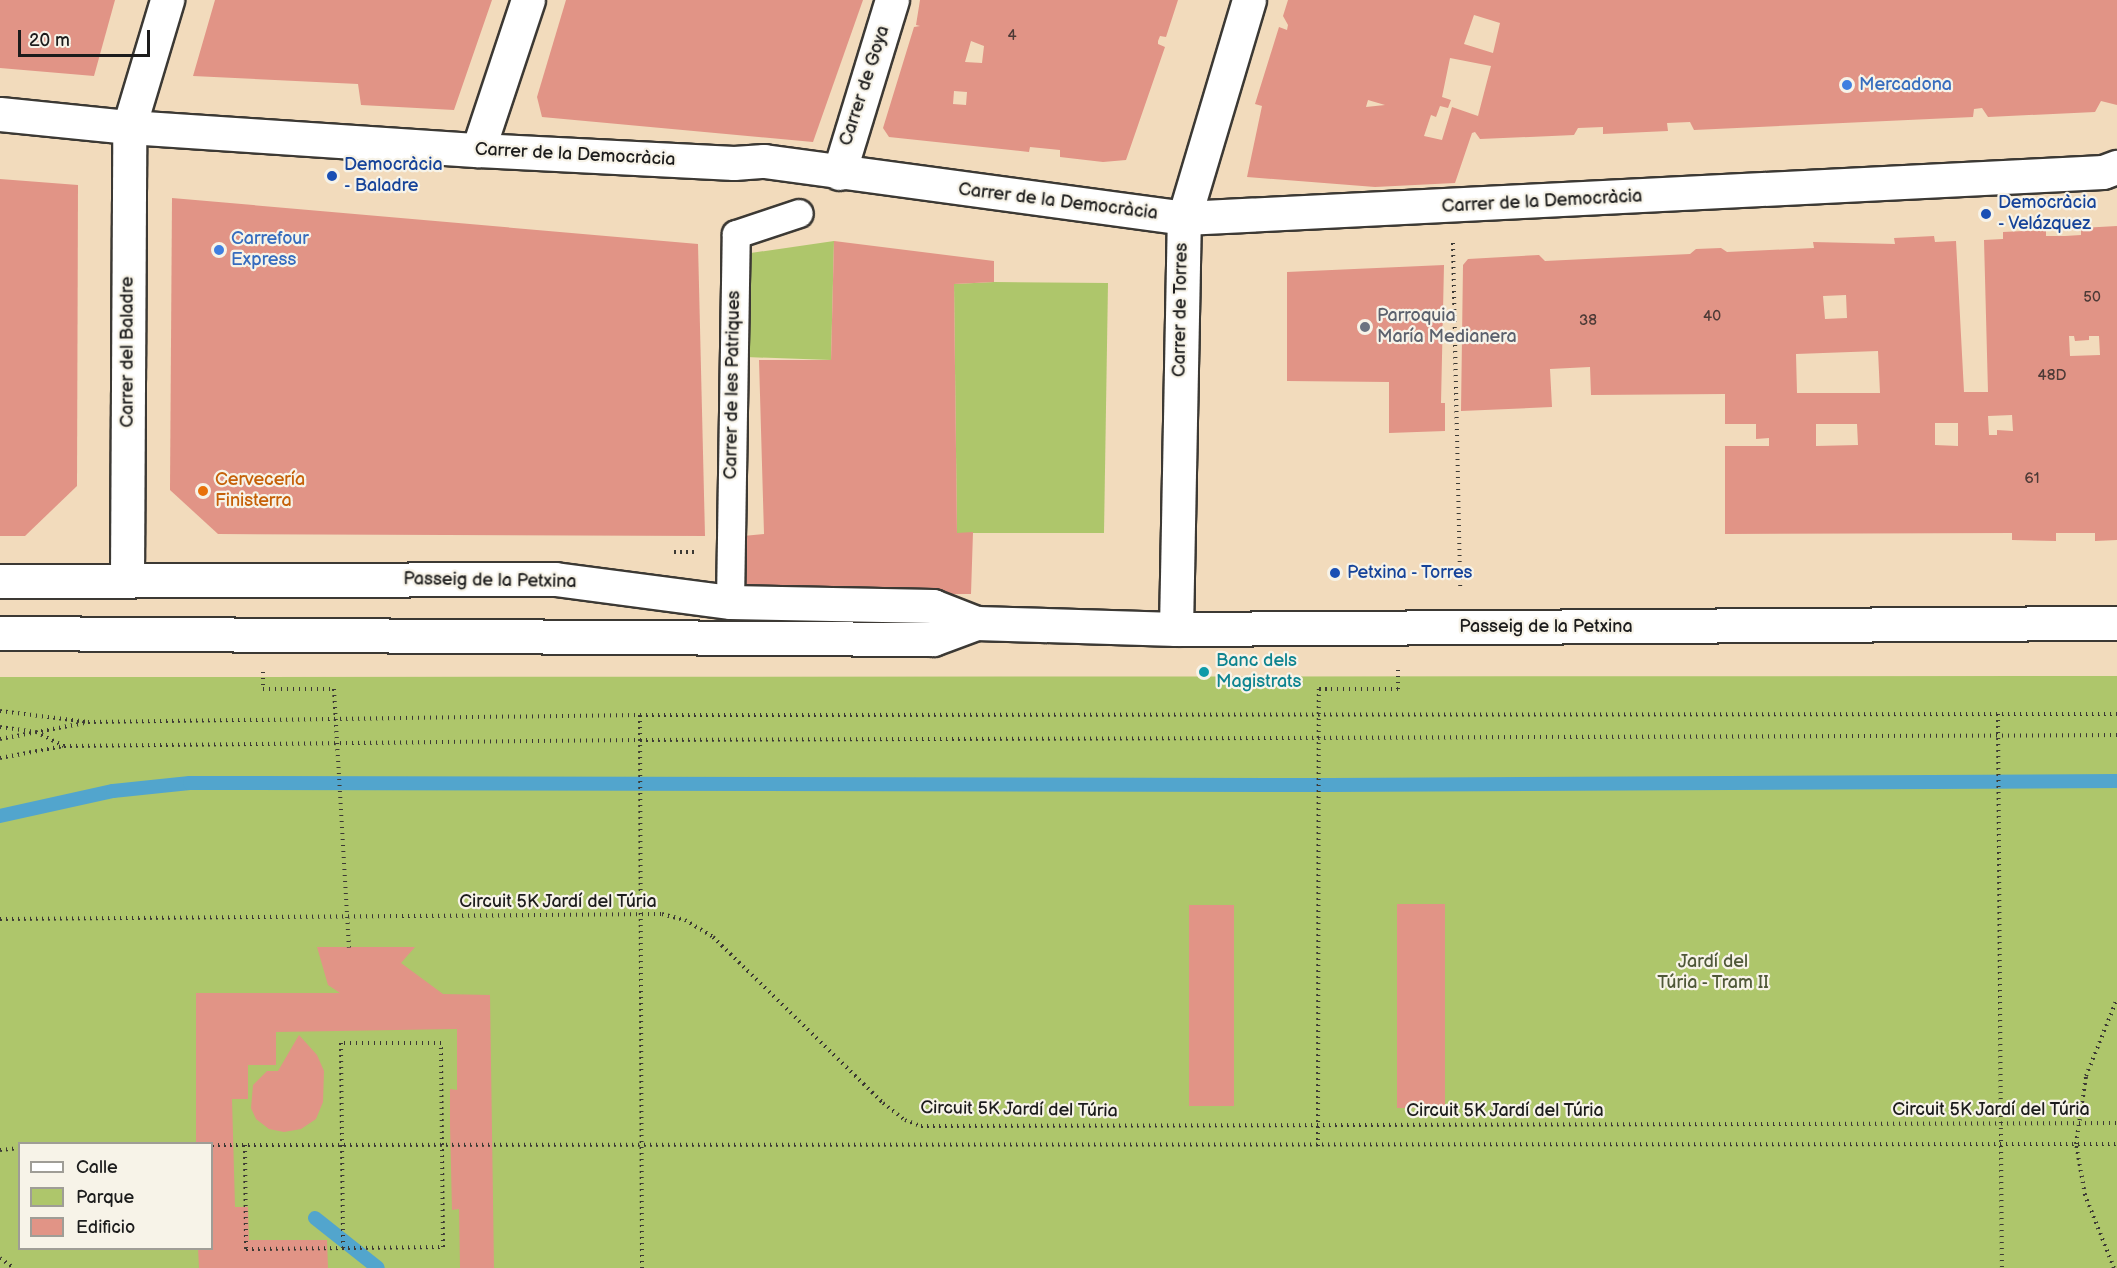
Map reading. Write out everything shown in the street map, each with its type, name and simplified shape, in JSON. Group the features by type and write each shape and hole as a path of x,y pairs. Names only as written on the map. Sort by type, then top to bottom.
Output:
{"street":[{"name":"Carrer del Baladre","path":"127,578 129,127 167,0"},
{"path":"478,150 528,0"},
{"name":"Carrer de Goya","path":"840,173 892,0"},
{"name":"Carrer de Torres","path":"1176,629 1184,218 1249,0"},
{"name":"Carrer de la Democràcia","path":"0,114 129,127 478,150 734,163 764,161 1184,218 1452,207 2103,172 2117,167"},
{"name":"Carrer de les Patriques","path":"730,602 736,234 798,213"},
{"name":"Passeig de la Petxina","path":"0,581 127,578 555,579 730,602 933,606 976,623 1176,629 2117,623"},
{"name":"Passeig de la Petxina","path":"0,633 933,639 976,623"}],"path":[{"path":"1452,207 1461,627"},
{"path":"670,552 705,552"},
{"path":"263,669 263,689 334,688 349,948"},
{"path":"1318,1146 1319,689 1398,689 1398,669"},
{"path":"0,711 88,722 639,715 2117,714"},
{"path":"1998,714 2002,1268"},
{"path":"639,715 638,914 642,1268"},
{"path":"0,740 88,722"},
{"path":"0,727 36,732 64,746"},
{"path":"0,758 64,746 640,740 2117,735"},
{"name":"Circuit 5K Jardí del Túria","path":"0,919 638,914 685,920 712,937 883,1102 904,1120 921,1126 2117,1123"},
{"path":"2114,1268 2085,1195 2076,1144 2081,1124 2086,1076 2117,999"},
{"path":"245,1145 246,1249 443,1247 441,1043 341,1043 343,1248"},
{"path":"213,1145 2117,1144"},
{"path":"0,1150 18,1148"},
{"path":"0,1258 14,1268"}],"green space":[{"path":"834,241 831,360 746,357 744,254"},
{"path":"1108,283 1104,533 957,533 954,284"},
{"name":"Jardí del Túria - Tram II","path":"2117,676 2117,1268 0,1268 0,677"}],"building":[{"path":"0,0 115,0 94,76 0,68"},
{"path":"215,0 492,0 454,110 361,105 358,84 193,76"},
{"path":"566,0 863,0 813,142 542,117 537,97"},
{"path":"920,0 1178,0 1166,37 1160,36 1158,41 1158,44 1165,47 1126,160 1103,162 1060,157 1060,150 1030,147 1029,152 889,137 883,128 914,27 920,26 916,25","holes":["971,41 984,46 982,63 965,62","954,91 967,92 966,105 953,104"]},
{"path":"1288,0 2117,0 2117,105 2101,101 2095,112 1988,117 1982,108 1974,109 1973,117 1694,130 1690,122 1667,123 1668,131 1603,134 1603,127 1578,128 1574,135 1480,139 1475,132 1472,133 1455,183 1375,187 1247,177 1262,106 1255,104 1279,27 1287,30 1288,25 1283,16","holes":["1474,15 1500,23 1493,53 1464,44","1450,58 1491,66 1478,116 1452,107 1442,140 1424,136 1431,115 1436,117 1440,106 1448,108 1451,100 1442,97","1368,100 1385,105 1366,107"]},
{"path":"0,179 78,185 77,486 25,536 0,536"},
{"path":"172,198 698,244 705,536 218,534 170,490"},
{"path":"2117,226 2117,540 2095,541 2095,533 2056,533 2056,541 2012,540 2012,533 1725,534 1725,446 1769,446 1769,438 1756,439 1756,424 1725,424 1725,394 1591,395 1590,367 1550,369 1552,407 1461,411 1463,265 1468,259 1539,255 1545,261 1690,254 1696,249 1721,248 1727,252 1814,248 1813,242 1895,244 1894,238 1934,236 1935,242 1956,241 1964,392 1988,392 1984,240 2003,239 2003,232 2046,230 2046,236 2081,235 2081,228","holes":["1846,295 1847,318 1825,319 1823,296","2069,336 2074,336 2075,341 2089,340 2089,336 2099,336 2100,355 2070,356","1878,351 1880,393 1797,393 1796,354","2012,415 2013,431 1997,430 1997,435 1989,435 1988,416","1935,423 1958,423 1958,446 1935,445","1816,424 1857,424 1858,445 1816,446"]},
{"path":"834,241 994,261 994,282 954,284 957,533 973,532 971,594 741,595 743,536 764,534 759,360 831,360"},
{"name":"Parroquia María Medianera","path":"1444,265 1441,403 1445,403 1445,431 1389,433 1389,382 1287,381 1287,272"},
{"path":"1397,904 1445,904 1445,1108 1397,1108"},
{"path":"1189,905 1234,905 1234,1106 1189,1106"},
{"path":"317,947 415,947 401,963 443,994 490,995 494,1268 460,1268 459,1209 452,1210 450,1125 450,1089 457,1090 457,1029 276,1032 276,1065 248,1065 248,1099 232,1099 235,1207 248,1207 249,1240 327,1240 328,1268 199,1268 198,1250 213,1250 213,1142 196,1142 196,993 340,993 328,985"},
{"path":"299,1035 317,1055 324,1071 323,1102 316,1119 301,1129 284,1132 269,1129 256,1119 251,1108 253,1085 267,1071 278,1071"}],"waterway":[{"path":"0,816 113,791 190,783 1330,785 2117,781"},
{"path":"315,1218 378,1268"}],"place":[{"name":"Mercadona","path":"1847,85"},
{"name":"Democràcia - Baladre","path":"332,176"},
{"name":"Democràcia - Velázquez","path":"1986,214"},
{"name":"Carrefour Express","path":"219,250"},
{"name":"Parroquia María Medianera","path":"1365,327"},
{"name":"Cervecería Finisterra","path":"203,491"},
{"name":"Petxina - Torres","path":"1335,573"},
{"name":"Banc dels Magistrats","path":"1204,672"}]}
